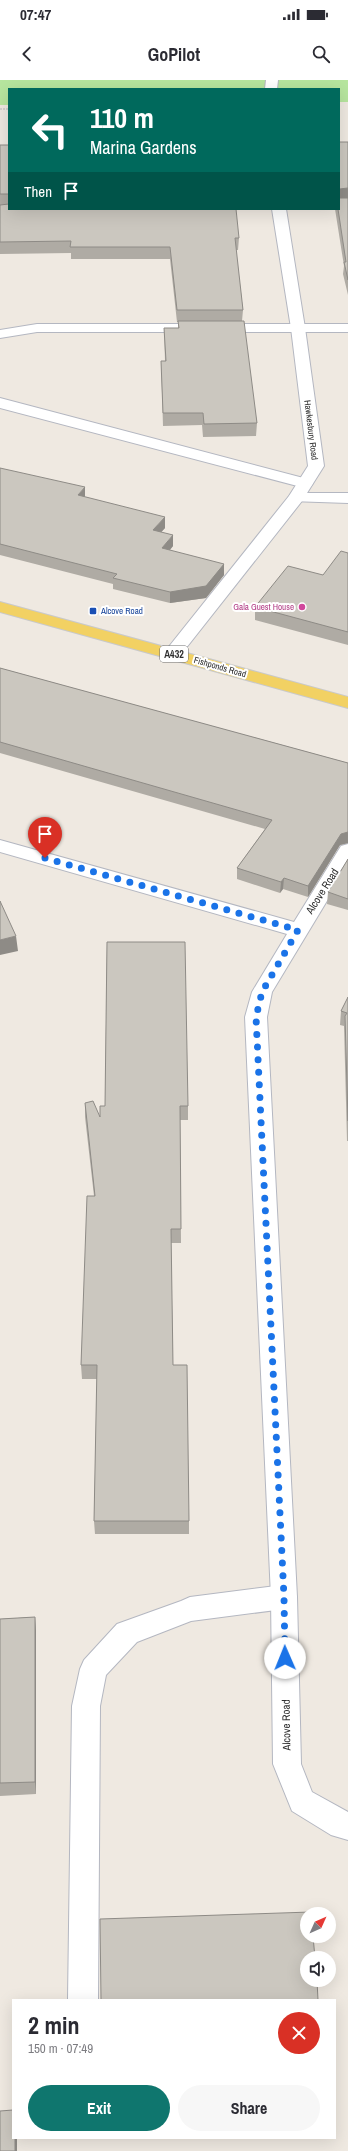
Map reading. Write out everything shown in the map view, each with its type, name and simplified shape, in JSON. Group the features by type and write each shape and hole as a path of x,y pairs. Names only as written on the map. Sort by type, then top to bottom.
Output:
{"main road":[{"name":"Fishponds Road","path":"0,607 173,653 348,703"}],"street":[{"name":"Hawkesbury Road","path":"173,653 296,498 316,466 298,328 279,210"},
{"path":"0,334 37,328 348,328"},
{"path":"0,403 305,483"},
{"path":"296,498 348,498"},
{"path":"0,846 298,930"},
{"name":"Alcove Road","path":"348,850 298,930 262,992 256,1017 284,1597 287,1764 302,1801 341,1825 348,1826"},
{"path":"83,1999 86,1706 94,1669 127,1634 190,1609 284,1597"}],"green space":[{"path":"0,80 348,80 348,102 340,102 340,88 8,88 8,105 0,105"}],"building":[{"path":"340,142 348,142 348,188 340,189"},
{"path":"0,145 8,145 8,194 0,194"},
{"path":"340,198 348,198 348,280 344,262 346,262 338,210 340,210"},
{"path":"8,204 8,210 236,210 239,238 235,238 243,310 177,310 170,247 70,247 71,241 0,242 0,205"},
{"path":"178,321 244,321 257,423 204,424 203,413 163,413 161,361 166,361 164,328 179,328"},
{"path":"0,468 85,487 78,495 165,517 153,530 173,535 162,548 224,564 206,586 170,592 113,578 117,574 0,544"},
{"name":"Gala Guest House","path":"341,551 348,553 348,632 255,607 288,566 323,575"},
{"path":"0,668 348,763 348,832 341,834 308,886 284,878 281,882 237,868 272,820 0,742"},
{"path":"348,859 348,899 328,892"},
{"path":"0,901 16,936 0,940"},
{"path":"107,942 185,942 188,1106 180,1106 181,1229 171,1229 173,1365 187,1365 189,1521 94,1521 97,1365 81,1365 87,1196 95,1196 85,1103 93,1101 100,1117 100,1106 105,1106"},
{"path":"348,997 348,1121 345,1016 347,1013 341,1011"},
{"path":"35,1617 35,1782 0,1783 0,1619"},
{"path":"300,1912 300,1943 314,1943 314,1951 300,1951 300,1987 317,1987 318,1999 101,1999 100,1919"},
{"path":"12,2110 12,2139 15,2139 15,2151 0,2151 0,2111"}],"place":[{"name":"Gala Guest House","path":"302,607"},
{"name":"Alcove Road","path":"93,611"}],"route":[{"path":"45,858 298,930 262,992 256,1017 284,1597 285,1658"}]}
